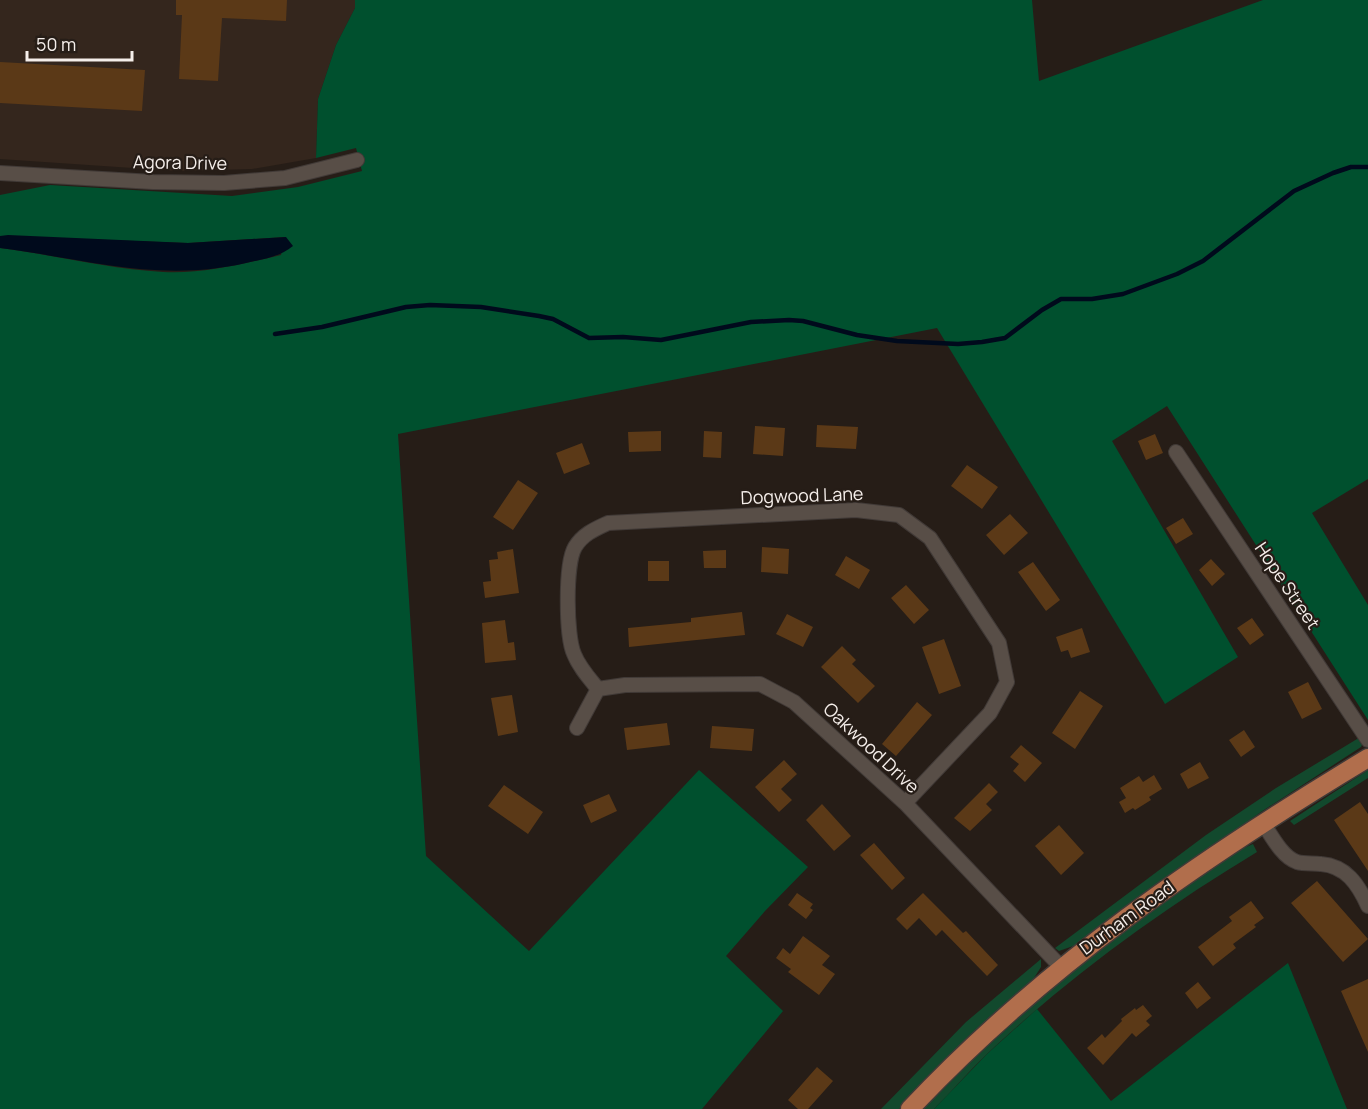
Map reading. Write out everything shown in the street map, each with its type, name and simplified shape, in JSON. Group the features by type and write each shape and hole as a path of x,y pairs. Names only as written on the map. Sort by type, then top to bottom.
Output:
{"main road":[{"name":"Durham Road","path":"910,1109 980,1038 1061,968 1145,903 1263,823 1368,758"}],"street":[{"name":"Agora Drive","path":"0,173 153,182 224,183 285,178 357,160"},
{"name":"Hope Street","path":"1176,452 1368,740"},
{"name":"Dogwood Lane","path":"598,689 580,666 570,643 568,578 570,562 574,548 589,531 609,523 856,510 899,515 930,538 999,644 1007,681 990,713 905,803"},
{"name":"Oakwood Drive","path":"598,689 626,685 760,684 795,702 905,803 1061,968"},
{"path":"577,728 598,689"},
{"path":"1263,823 1273,839 1296,862 1323,864 1343,871 1358,886 1368,906"}],"shaded area":[{"path":"0,0 355,0 355,8 336,45 318,99 316,158 252,169 177,171 0,159"}],"green space":[{"path":"355,0 1032,0 1039,81 1263,0 1368,0 1368,479 1312,513 1368,605 1368,720 1167,406 1112,441 1238,657 1165,704 937,328 398,434 426,856 529,951 699,770 808,867 765,911 726,956 783,1011 702,1109 0,1109 0,248 122,268 178,272 223,268 281,255 285,237 188,243 0,236 0,195 50,185 232,196 298,187 362,171 356,148 316,158 318,99 336,45 355,8"},
{"path":"1362,736 1361,747 1261,812 1076,945 1059,951 1055,948 1206,835 1276,788"},
{"path":"1368,770 1368,778 1294,825 1290,821"},
{"path":"1253,844 1257,852 1186,897 1117,945 1019,1025 981,1060 934,1109 920,1109 950,1077 1054,982 1180,888 1239,850"},
{"path":"1041,959 1041,967 1034,978 940,1066 899,1109 881,1109 966,1022"},
{"path":"1288,963 1347,1109 934,1109 987,1054 1037,1009 1111,1101"}],"water":[{"path":"0,236 188,243 286,237 293,246 271,257 214,269 153,270 0,248"}],"building":[{"path":"176,0 287,0 286,21 222,18 218,81 179,79 182,15 176,15"},
{"path":"0,62 145,70 142,111 0,103"},
{"path":"817,425 858,427 856,449 816,447"},
{"path":"755,426 785,428 783,456 753,454"},
{"path":"661,431 661,451 629,452 628,432"},
{"path":"704,431 722,432 721,458 703,457"},
{"path":"1155,434 1163,453 1146,460 1138,441"},
{"path":"582,443 590,464 564,474 556,453"},
{"path":"967,465 998,487 982,509 951,486"},
{"path":"518,480 538,493 513,530 493,517"},
{"path":"1010,514 1028,533 1004,555 986,535"},
{"path":"1183,518 1193,534 1176,544 1166,528"},
{"path":"762,547 789,549 788,574 761,572"},
{"path":"513,549 519,593 485,598 483,582 491,581 489,560 498,559 497,552"},
{"path":"726,550 726,568 704,568 703,551"},
{"path":"846,556 870,570 859,589 835,575"},
{"path":"1211,559 1225,574 1212,586 1199,570"},
{"path":"648,561 669,561 669,581 648,581"},
{"path":"1033,562 1060,600 1046,611 1018,572"},
{"path":"906,585 929,610 914,624 891,598"},
{"path":"742,612 745,635 629,647 628,628 691,622 691,618"},
{"path":"787,614 813,627 803,647 776,634"},
{"path":"1252,618 1264,635 1250,645 1237,628"},
{"path":"505,620 508,643 514,642 516,660 485,663 482,623"},
{"path":"1082,628 1090,652 1071,658 1068,650 1061,652 1056,637"},
{"path":"944,639 961,686 939,694 922,647"},
{"path":"842,646 856,660 852,664 875,686 858,703 821,667"},
{"path":"1308,682 1322,709 1302,719 1288,692"},
{"path":"1080,691 1103,706 1075,749 1052,733"},
{"path":"512,695 518,732 498,736 491,698"},
{"path":"917,702 932,715 896,756 882,744"},
{"path":"667,723 670,745 627,750 624,728"},
{"path":"712,726 754,729 752,751 710,748"},
{"path":"1244,730 1255,747 1241,757 1229,740"},
{"path":"1021,745 1042,763 1025,782 1013,771 1019,764 1010,757"},
{"path":"784,760 797,774 781,789 792,800 779,812 755,787"},
{"path":"1200,762 1209,778 1188,789 1180,774"},
{"path":"1154,775 1162,789 1149,797 1151,800 1125,813 1119,802 1126,798 1120,788 1139,776 1143,782"},
{"path":"989,783 998,792 986,804 992,810 970,831 954,818"},
{"path":"504,785 543,812 528,834 488,806"},
{"path":"609,794 617,811 591,823 583,805"},
{"path":"1360,802 1368,814 1368,871 1334,820"},
{"path":"822,804 851,836 834,851 806,820"},
{"path":"1059,825 1084,853 1061,875 1035,846"},
{"path":"874,843 905,878 892,890 860,855"},
{"path":"1317,881 1368,939 1343,962 1291,903"},
{"path":"797,893 813,904 810,908 813,910 806,919 788,905"},
{"path":"923,893 963,933 966,931 998,965 987,976 942,930 936,936 919,918 907,930 896,919"},
{"path":"1251,901 1264,918 1233,944 1236,948 1213,966 1198,947 1232,921 1229,917"},
{"path":"803,936 830,956 822,965 835,974 819,995 788,972 791,969 776,958 783,948 790,954"},
{"path":"1368,979 1368,1052 1341,991"},
{"path":"1198,982 1211,998 1197,1009 1185,993"},
{"path":"1143,1005 1152,1016 1146,1021 1150,1025 1136,1037 1132,1033 1103,1065 1087,1048 1102,1034 1105,1038 1122,1021 1121,1019"},
{"path":"817,1067 833,1081 808,1109 798,1109 788,1100"}],"waterway":[{"path":"275,334 322,327 406,307 430,305 481,307 539,316 553,319 589,338 623,337 661,340 751,322 789,320 897,341 958,344 982,342 1005,338 1042,310 1061,299 1092,299 1123,294 1177,274 1203,261 1294,191 1351,167 1368,167"}]}
